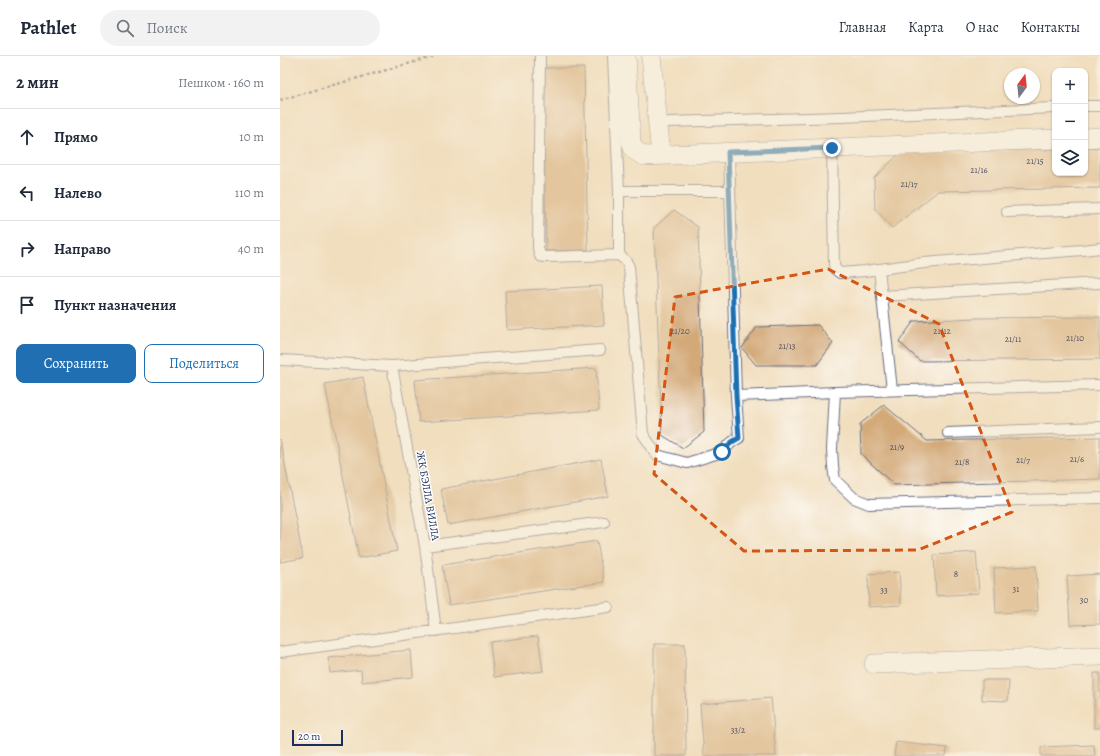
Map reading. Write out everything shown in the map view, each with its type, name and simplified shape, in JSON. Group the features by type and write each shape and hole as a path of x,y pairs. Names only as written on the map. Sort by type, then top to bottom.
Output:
{"street":[{"path":"626,56 631,141 634,150 644,156 1052,139"},
{"path":"651,56 663,122 661,155"},
{"path":"1088,138 1100,137"},
{"path":"874,664 1100,656"}],"lane":[{"path":"540,56 538,240 540,256 619,255 626,261 629,266 643,434 657,455 687,463 722,452 732,442 739,438 736,396 728,152"},
{"path":"613,56 619,191 619,255"},
{"path":"1088,106 1100,106"},
{"path":"663,122 842,117 1052,108"},
{"path":"832,148 835,269 840,273 924,263 1100,248"},
{"path":"619,191 730,191"},
{"path":"1007,212 1100,209"},
{"path":"879,269 892,390"},
{"path":"882,296 1100,283"},
{"path":"280,360 392,366 600,350"},
{"name":"ЖК БЭЛЛА ВИЛЛА","path":"392,366 425,546 436,631"},
{"path":"736,396 892,390 1100,385"},
{"path":"835,392 832,448 835,480 854,498 869,504 1100,498"},
{"path":"948,433 1100,427"},
{"path":"425,546 604,522"},
{"path":"280,652 608,607"}],"path":[{"path":"280,100 436,56"}],"highlighted area":[{"path":"828,269 939,324 1012,512 918,550 744,551 654,474 675,297"}],"building":[{"path":"543,68 584,68 588,250 546,251"},
{"path":"1100,147 1100,188 938,191 892,228 875,209 874,178 900,153 1052,149 1052,176 1088,176 1088,148"},
{"path":"674,210 698,227 704,432 683,448 662,435 654,228"},
{"path":"602,286 604,325 507,330 505,291"},
{"path":"1100,317 1100,359 920,361 899,342 914,321 976,318"},
{"path":"818,325 833,343 817,365 756,365 742,348 757,327"},
{"path":"596,368 599,410 419,422 415,380"},
{"path":"363,377 397,551 359,558 325,384"},
{"path":"884,405 927,441 1100,437 1100,479 894,485 861,454 860,424"},
{"path":"280,439 303,558 280,562"},
{"path":"601,459 608,496 448,525 441,489"},
{"path":"597,541 604,582 449,605 442,565"},
{"path":"976,552 979,593 936,596 934,555"},
{"path":"1036,566 1038,611 996,613 994,568"},
{"path":"899,572 901,605 869,607 868,574"},
{"path":"1100,574 1100,624 1070,625 1067,576"},
{"path":"538,636 543,671 494,677 490,642"},
{"path":"654,644 685,644 686,756 654,756"},
{"path":"411,650 413,677 362,682 361,670 330,673 328,658"},
{"path":"1094,673 1100,673 1100,728 1094,728"},
{"path":"982,680 1009,680 1008,701 982,700"},
{"path":"771,698 776,756 704,756 700,704"},
{"path":"896,742 947,748 946,756 894,756"},
{"path":"1094,745 1095,756 1041,756 1041,747"}],"route":[{"path":"722,452 732,442 739,438 736,396 728,152 832,148"}]}
